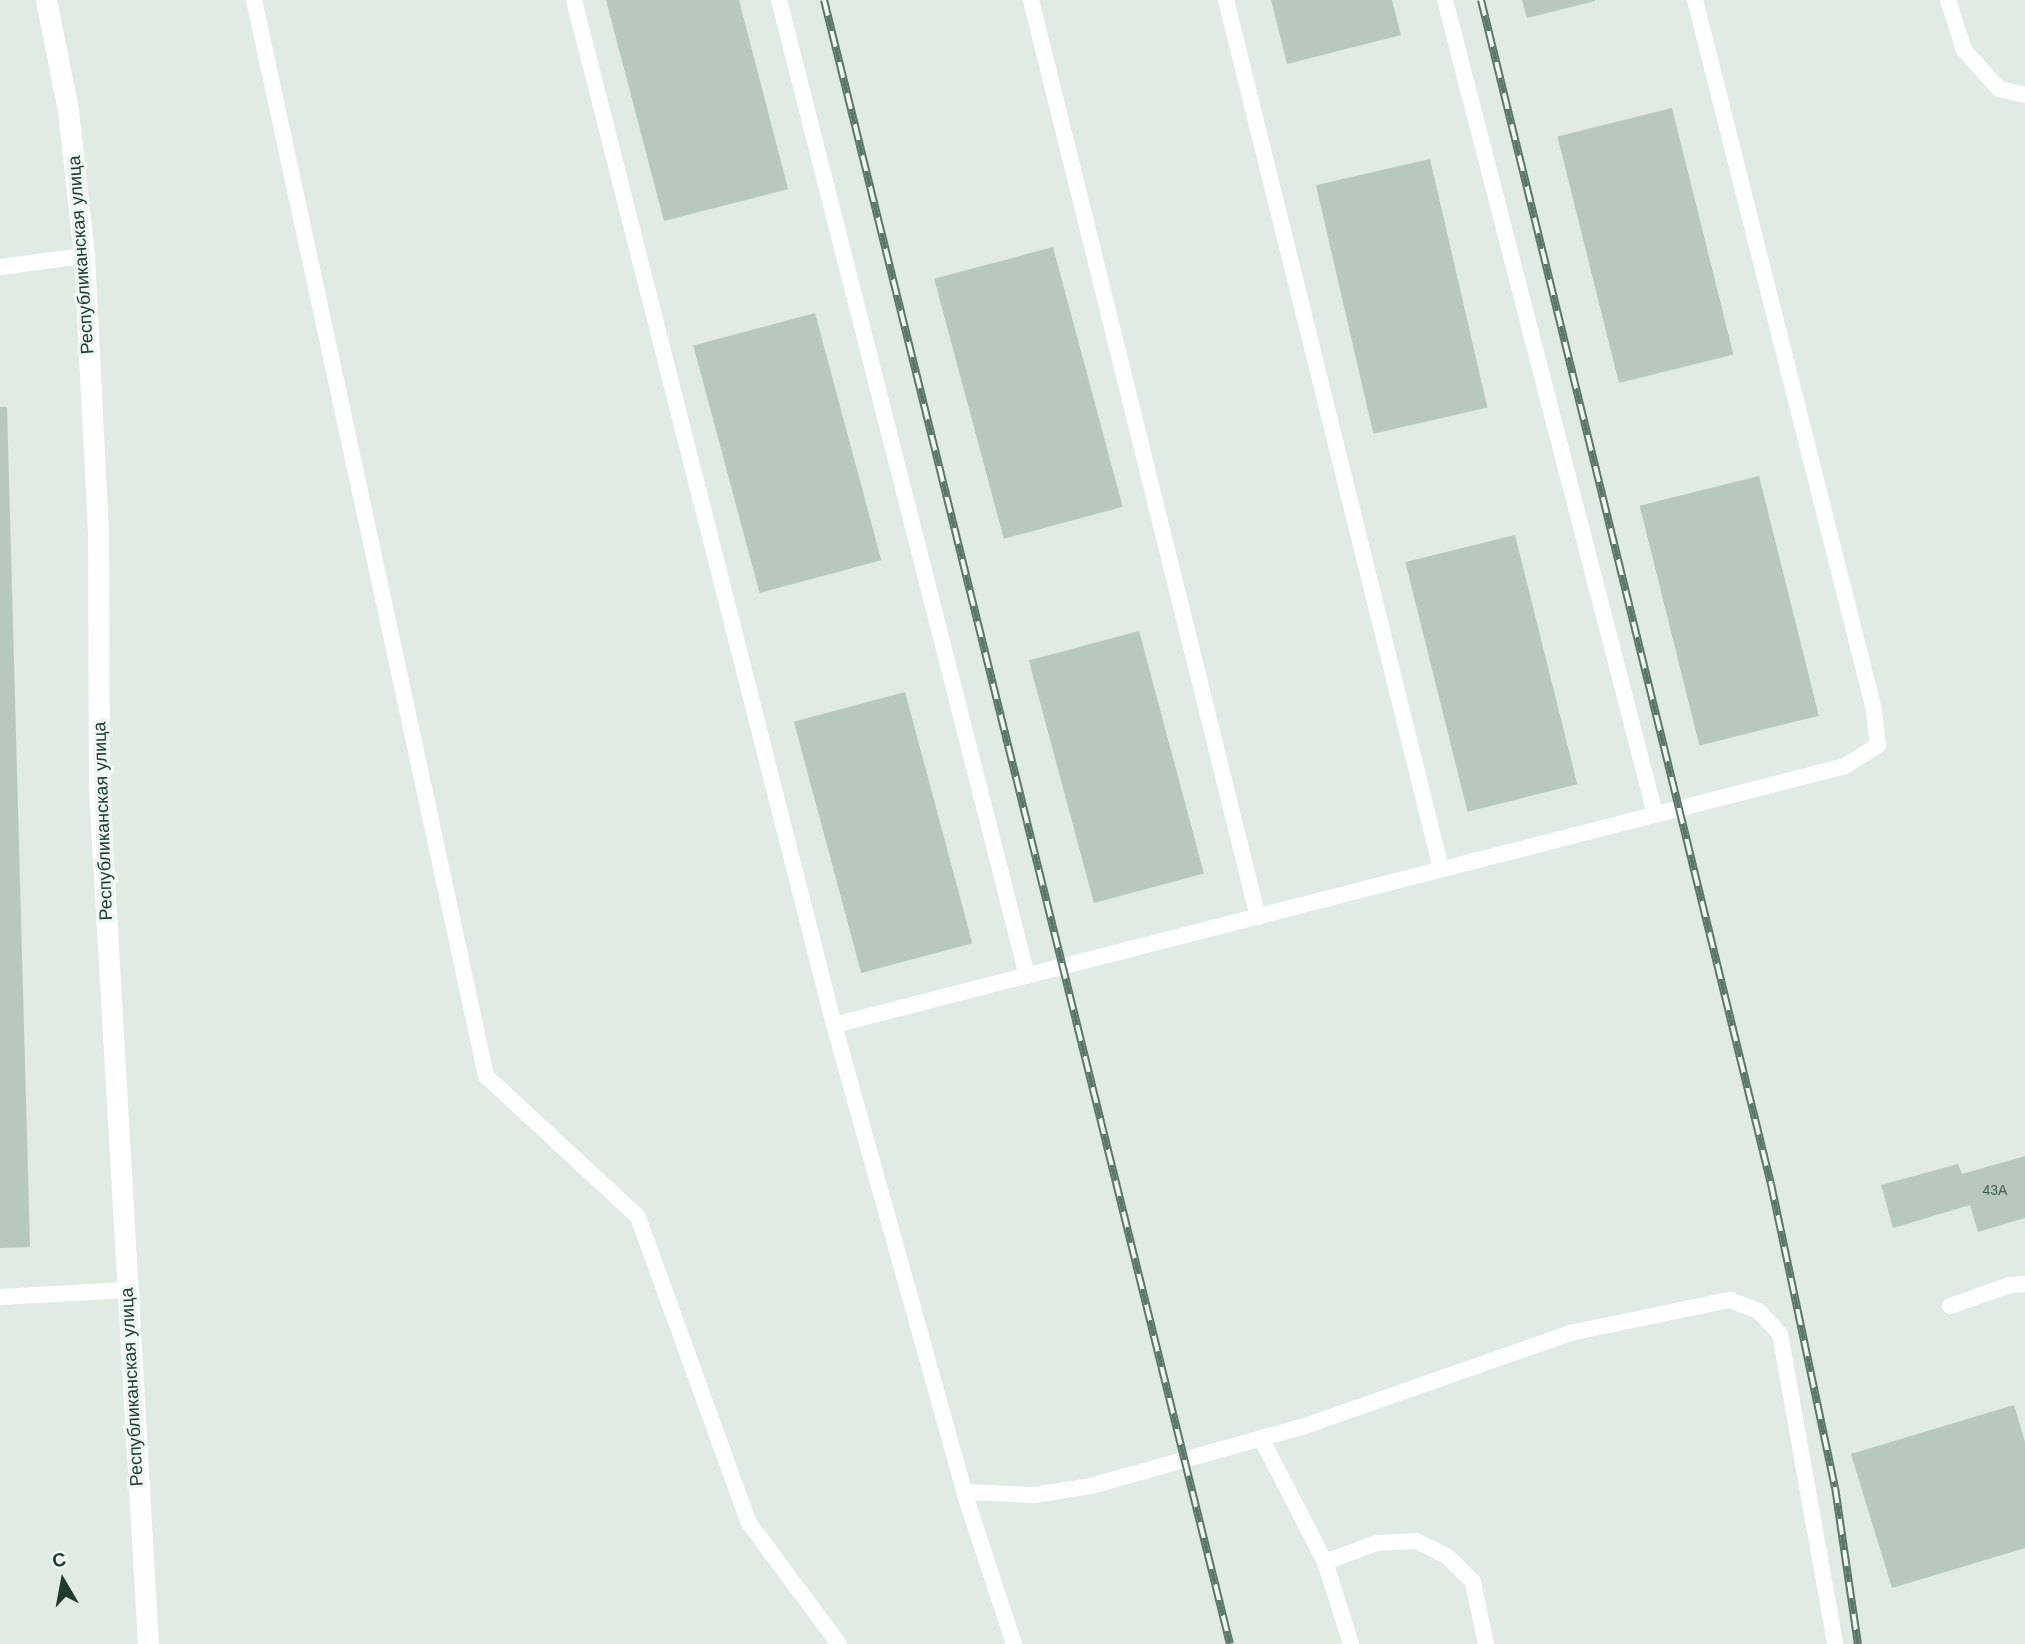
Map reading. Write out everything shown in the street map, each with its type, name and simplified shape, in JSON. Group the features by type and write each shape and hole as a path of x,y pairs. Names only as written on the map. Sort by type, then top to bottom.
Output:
{"street":[{"name":"Республиканская улица","path":"46,0 68,110 84,256 98,532 99,790 148,1644"}],"lane":[{"path":"254,0 485,1076 638,1217 749,1523 839,1644"},
{"path":"574,0 834,1025 964,1492 1014,1644"},
{"path":"779,0 1027,976"},
{"path":"1031,0 1258,916"},
{"path":"1226,0 1441,869"},
{"path":"1445,0 1655,814"},
{"path":"834,1025 1845,766 1878,745 1874,710 1695,0"},
{"path":"1948,0 1964,50 1999,89 2025,95"},
{"path":"0,267 84,256"},
{"path":"1950,1306 2010,1285 2025,1284"},
{"path":"0,1297 126,1290"},
{"path":"964,1492 1034,1495 1091,1486 1262,1440 1570,1333 1730,1300 1759,1311 1780,1334 1835,1644"},
{"path":"1262,1440 1325,1562 1351,1644"},
{"path":"1325,1562 1390,1542 1416,1541 1447,1556 1473,1582 1486,1644"}],"building":[{"path":"606,0 739,0 788,189 664,221"},
{"path":"1271,0 1392,0 1401,35 1287,64"},
{"path":"1522,0 1595,0 1595,1 1527,18"},
{"path":"1672,108 1733,354 1619,383 1558,137"},
{"path":"1430,159 1487,407 1373,434 1316,185"},
{"path":"1053,247 1123,507 1004,539 934,279"},
{"path":"815,313 881,560 760,593 693,346"},
{"path":"0,407 7,407 30,1247 0,1248"},
{"path":"1759,476 1819,716 1699,745 1640,506"},
{"path":"1515,535 1577,784 1468,812 1405,562"},
{"path":"1139,631 1204,873 1094,903 1029,661"},
{"path":"905,692 972,943 861,973 794,722"},
{"path":"2025,1156 2025,1218 1978,1232 1970,1205 1893,1228 1881,1185 1958,1164 1962,1174"},
{"path":"2014,1405 2025,1442 2025,1548 1892,1588 1851,1454"}],"railway":[{"path":"824,0 1230,1644"},
{"path":"1481,0 1771,1184 1835,1487 1858,1644"}]}
